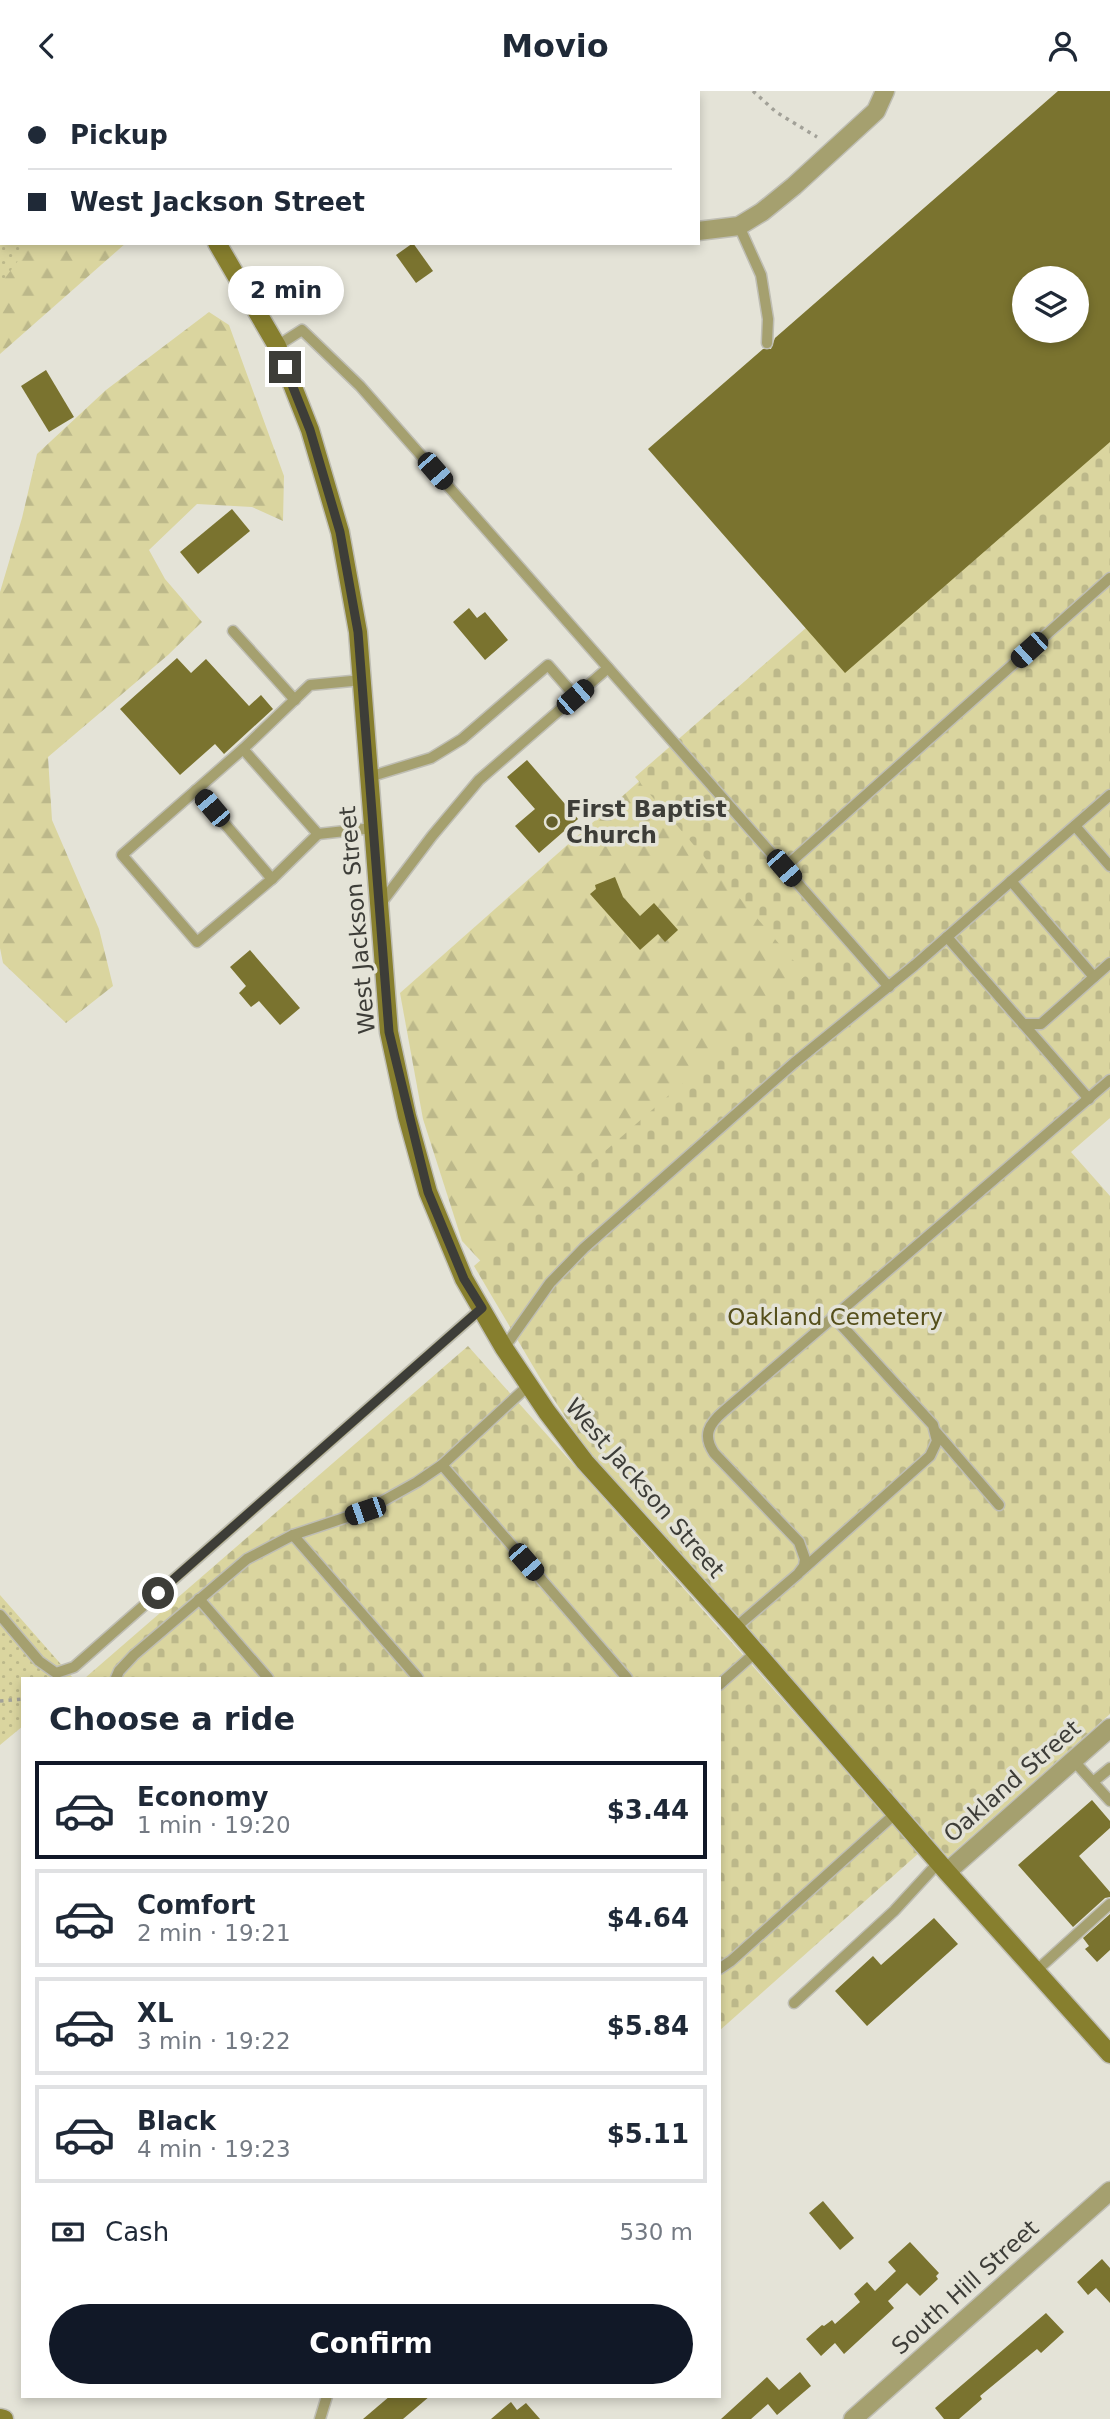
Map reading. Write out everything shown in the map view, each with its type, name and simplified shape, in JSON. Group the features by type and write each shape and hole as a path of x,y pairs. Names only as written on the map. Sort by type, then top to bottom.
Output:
{"street":[{"path":"700,231 739,226 762,212 876,111 885,91"},
{"name":"West Jackson Street","path":"218,245 277,346 310,430 340,532 358,632 389,1032 428,1192 464,1279 529,1385 585,1462 1110,2054"},
{"name":"Oakland Street","path":"943,1867 1110,1728"},
{"name":"South Hill Street","path":"853,2419 1110,2191"}],"lane":[{"path":"739,226 761,275 768,319 767,344"},
{"path":"277,346 302,330 339,365 889,987"},
{"path":"784,868 1110,578"},
{"path":"233,631 295,700"},
{"path":"369,777 431,758 462,739 548,665 575,697"},
{"path":"379,906 479,780 608,668"},
{"path":"362,680 310,685 243,749 122,855 197,942 272,879 318,834 373,828"},
{"path":"243,749 318,834"},
{"path":"196,790 272,879"},
{"path":"504,1347 550,1283 584,1248 794,1063 889,987 1110,795"},
{"path":"1075,826 1110,866"},
{"path":"1011,881 1094,977"},
{"path":"947,937 1089,1099"},
{"path":"1023,1024 1041,1024 1110,963"},
{"path":"798,1574 804,1566 799,1542 714,1453 708,1444 709,1427 833,1316 1110,1080"},
{"path":"0,1615 39,1661 56,1673 74,1667 482,1308"},
{"path":"735,1628 930,1456 937,1441 933,1425 833,1316"},
{"path":"116,1677 118,1671 134,1655 247,1559 293,1535 365,1511 392,1497 442,1465 529,1385"},
{"path":"936,1432 999,1504"},
{"path":"442,1465 626,1677"},
{"path":"293,1535 417,1677"},
{"path":"199,1599 267,1677"},
{"path":"721,1683 756,1652"},
{"path":"1073,1760 1110,1801"},
{"path":"1093,1782 1110,1768"},
{"path":"721,1968 896,1812"},
{"path":"794,2003 943,1867"},
{"path":"1036,1971 1110,1904"},
{"path":"320,2419 326,2398"}],"path":[{"path":"753,91 776,112 817,137"},
{"path":"0,1702 21,1699"}],"green space":[{"path":"0,245 83,245 0,317"},
{"path":"30,245 124,245 0,354 0,285"},
{"path":"209,312 229,325 284,476 283,521 252,507 197,504 149,550 165,579 202,622 168,655 48,757 52,820 99,929 113,986 66,1023 3,963 0,948 0,592 37,454 106,390"},
{"name":"Oakland Cemetery","path":"1110,363 1110,1118 1071,1152 1110,1196 1110,1714 948,1857 592,1458 540,1378 474,1266 806,975 635,777"},
{"path":"670,754 876,988 501,1283 462,1241 423,1119 400,993"},
{"path":"468,1346 919,1853 721,2029 721,1677 86,1677"},
{"path":"0,1595 72,1677 21,1677 21,1728 0,1745"}],"building":[{"path":"1058,91 1110,91 1110,442 845,673 648,449 763,349 771,349 775,338"},
{"path":"414,245 433,271 416,283 396,255"},
{"path":"46,370 74,417 49,432 21,386"},
{"path":"232,509 250,531 198,574 180,552"},
{"path":"469,608 477,618 485,612 508,640 485,660 453,622"},
{"path":"177,658 191,673 206,659 249,706 261,695 273,709 224,754 215,744 180,775 120,709"},
{"path":"527,760 578,819 539,853 515,826 535,809 507,777"},
{"path":"615,877 623,897 640,916 654,903 678,930 665,942 658,934 640,950 590,894 596,889 595,885"},
{"path":"250,950 300,1008 280,1025 259,1001 251,1007 239,993 246,986 230,967"},
{"path":"1092,1800 1110,1821 1110,1828 1079,1856 1110,1892 1110,1897 1105,1898 1073,1927 1018,1865"},
{"path":"1110,1914 1110,1950 1097,1962 1085,1949 1089,1946 1083,1938"},
{"path":"934,1918 958,1944 867,2026 835,1991 873,1956 881,1965"},
{"path":"823,2201 854,2238 840,2250 809,2213"},
{"path":"910,2242 939,2273 936,2276 938,2279 920,2296 907,2283 888,2301 894,2308 844,2354 835,2343 821,2356 806,2339 822,2325 832,2320 835,2324 860,2302 854,2294 867,2282 875,2291 896,2271 888,2262"},
{"path":"1102,2259 1110,2268 1110,2303 1096,2288 1088,2295 1077,2282"},
{"path":"1046,2313 1064,2332 1041,2353 1037,2349 980,2396 982,2399 959,2419 944,2419 935,2408"},
{"path":"800,2372 811,2386 777,2415 768,2404 751,2419 721,2419 767,2377 779,2390"},
{"path":"388,2398 428,2398 403,2419 363,2419"},
{"path":"511,2402 517,2410 526,2403 540,2419 491,2419"}],"place":[{"name":"First Baptist Church","path":"552,822"}],"route":[{"path":"158,1593 482,1308 464,1279 428,1192 389,1032 358,632 340,532 310,430 285,367"}]}
